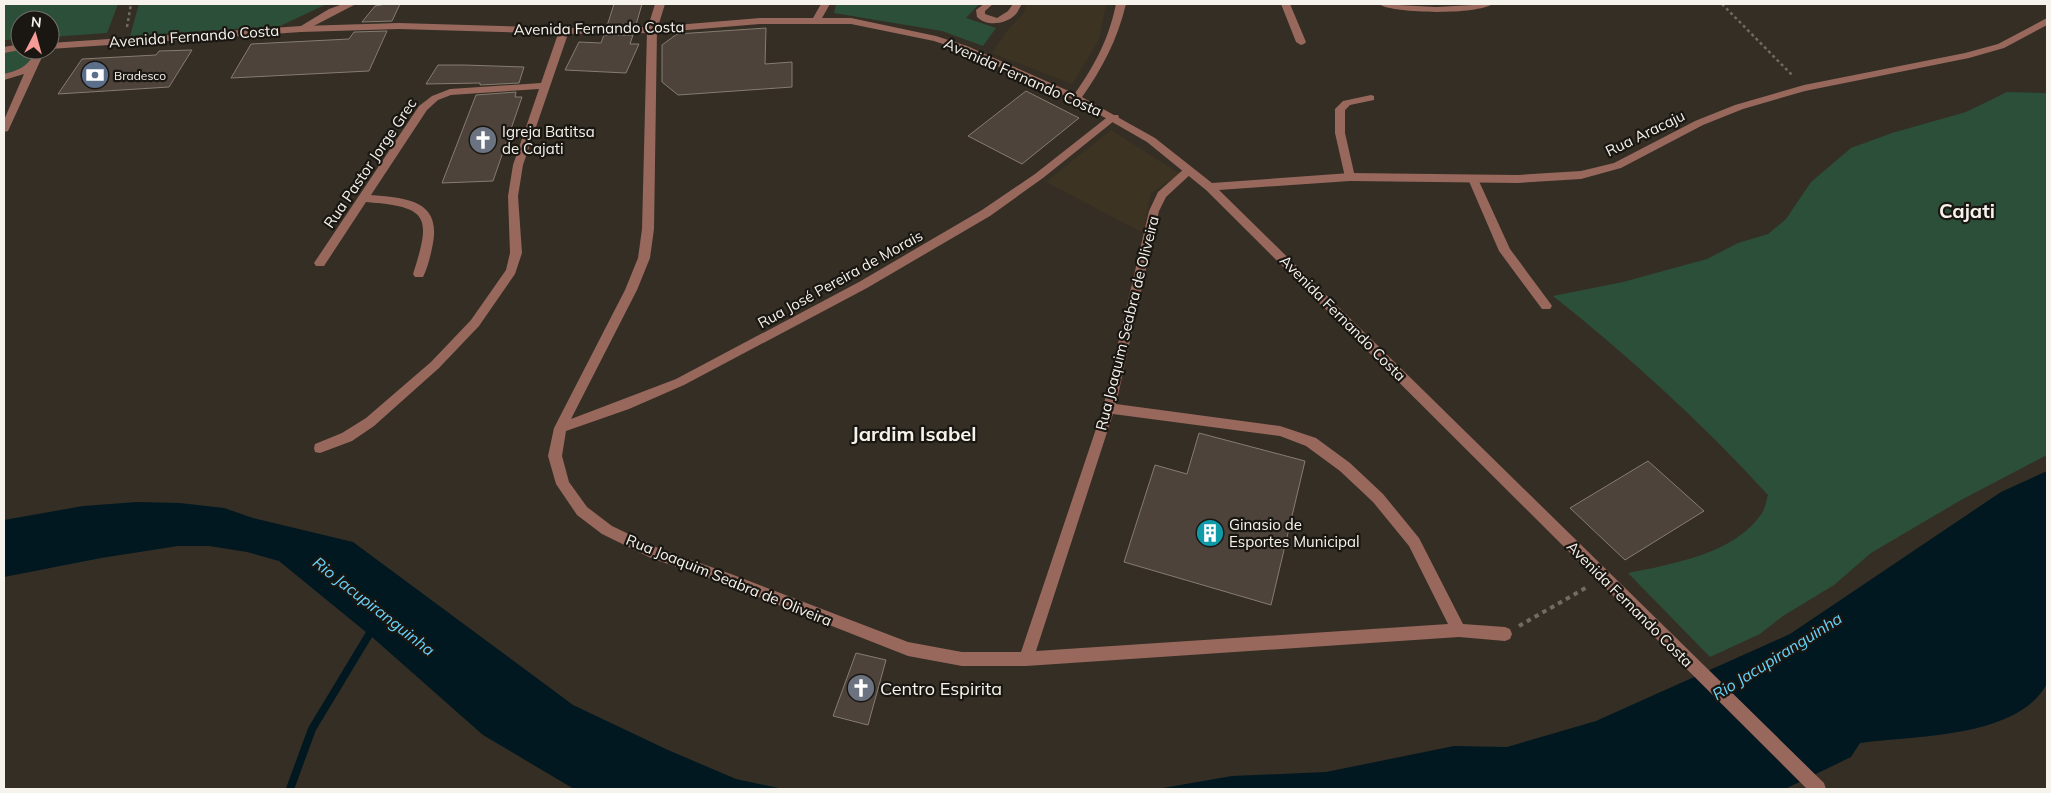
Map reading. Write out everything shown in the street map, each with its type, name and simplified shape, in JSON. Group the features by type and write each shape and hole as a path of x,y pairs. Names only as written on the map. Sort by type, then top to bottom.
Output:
{"street":[{"path":"302,28 332,11 351,4"},
{"name":"Rua Joaquim Seabra de Oliveira","path":"660,4 652,30 648,229 644,258 631,290 560,428 555,456 563,484 582,510 607,530 656,554 726,578 908,649 962,659 1026,659 1459,630 1505,634"},
{"path":"817,20 825,4"},
{"path":"989,4 980,10 980,15 982,18 998,21 1012,13 1017,4"},
{"path":"1077,98 1104,60 1114,34 1121,4"},
{"path":"1285,4 1301,42"},
{"path":"1384,4 1421,10 1446,10 1487,4"},
{"name":"Avenida Fernando Costa","path":"60,45 302,28 399,26 652,30 760,21 817,20 851,21 936,38 964,48 1077,98 1114,117 1151,140 1210,188 1818,789"},
{"name":"Rua Aracaju","path":"1210,188 1350,177 1541,179 1597,172 1634,158 1699,123 1739,107 1804,88 1966,56 2001,46 2047,21"},
{"path":"320,448 347,437 370,422 435,365 475,324 512,271 516,253 513,196 518,165 564,30"},
{"path":"4,129 35,60"},
{"path":"4,77 16,74 32,65"},
{"name":"Rua Pastor Jorge Grec","path":"320,263 423,108 435,98 450,92 544,86"},
{"path":"1350,177 1340,133 1340,109 1347,103 1371,98"},
{"name":"Rua José Pereira de Morais","path":"560,428 625,405 680,382 863,285 986,213 1039,176 1114,117"},
{"name":"Rua Joaquim Seabra de Oliveira","path":"1026,659 1109,408 1154,211 1162,195 1189,170"},
{"path":"1474,179 1505,251 1546,306"},
{"path":"363,198 407,202 423,208 429,220 429,234 428,250 419,274"},
{"path":"1109,408 1280,432 1311,442 1346,467 1378,498 1414,542 1459,630"}],"path":[{"path":"124,40 131,4"},
{"path":"1722,4 1804,88"},
{"path":"1505,634 1607,582"}],"shaded area":[{"path":"1027,4 1106,4 1099,40 1072,84 992,53 1006,32 1023,14"},
{"path":"1111,130 1180,174 1151,193 1143,233 1046,182"}],"green space":[{"path":"4,4 118,4 107,33 60,36 60,10 10,10 10,40 4,40"},
{"path":"139,4 327,4 280,26 130,36"},
{"path":"836,4 979,4 966,18 996,28 983,46 942,31 834,13"},
{"path":"10,50 10,60 31,60 24,67 4,75 4,52"},
{"path":"2007,92 2047,93 2047,455 1961,500 1871,553 1834,585 1783,616 1760,634 1710,657 1628,573 1683,561 1719,548 1750,527 1763,511 1768,495 1665,391 1553,296 1623,282 1707,259 1738,243 1768,234 1786,219 1811,182 1851,148 1892,133 1966,112"}],"water":[{"name":"Rio Jacupiranguinha","path":"2047,471 2047,684 2032,702 2012,715 1989,725 1935,735 1860,743 1851,757 1785,789 1157,789 1232,776 1326,772 1454,746 1507,747 1596,721 1790,634 2001,492"},
{"name":"Rio Jacupiranguinha","path":"137,502 180,503 224,508 253,518 353,542 573,705 668,750 736,779 783,789 574,789 483,735 372,637 279,561 247,552 209,546 178,546 101,558 4,577 4,520 83,506"}],"building":[{"path":"400,4 392,21 362,22 375,6"},
{"path":"614,4 642,4 636,25 607,26"},
{"path":"766,28 765,64 792,62 792,87 678,95 662,82 662,45 677,34"},
{"path":"387,31 369,71 231,78 251,44 349,39 354,32"},
{"path":"604,35 633,35 630,44 639,44 626,73 565,70 579,42 601,43"},
{"path":"192,50 169,87 58,94 82,59 156,55 159,51"},
{"path":"438,65 524,67 519,83 480,85 480,83 426,84"},
{"path":"1026,91 1079,118 1022,164 968,136"},
{"name":"Igreja Batitsa de Cajati","path":"516,92 515,97 522,97 493,181 442,183 476,95"},
{"name":"Ginasio de Esportes Municipal","path":"1199,433 1305,461 1271,605 1124,562 1155,465 1187,474"},
{"path":"1648,461 1704,511 1625,560 1570,508"},
{"name":"Centro Espirita","path":"856,653 886,660 868,725 833,716"}],"waterway":[{"name":"Rio Jacupiranguinha","path":"290,789 312,729 373,628"}],"place":[{"name":"Bradesco","path":"95,75"},
{"name":"Igreja Batitsa de Cajati","path":"483,140"},
{"name":"Ginasio de Esportes Municipal","path":"1210,533"},
{"name":"Centro Espirita","path":"861,688"}],"district":[{"name":"Cajati","path":"1967,210"},
{"name":"Jardim Isabel","path":"914,433"}]}
